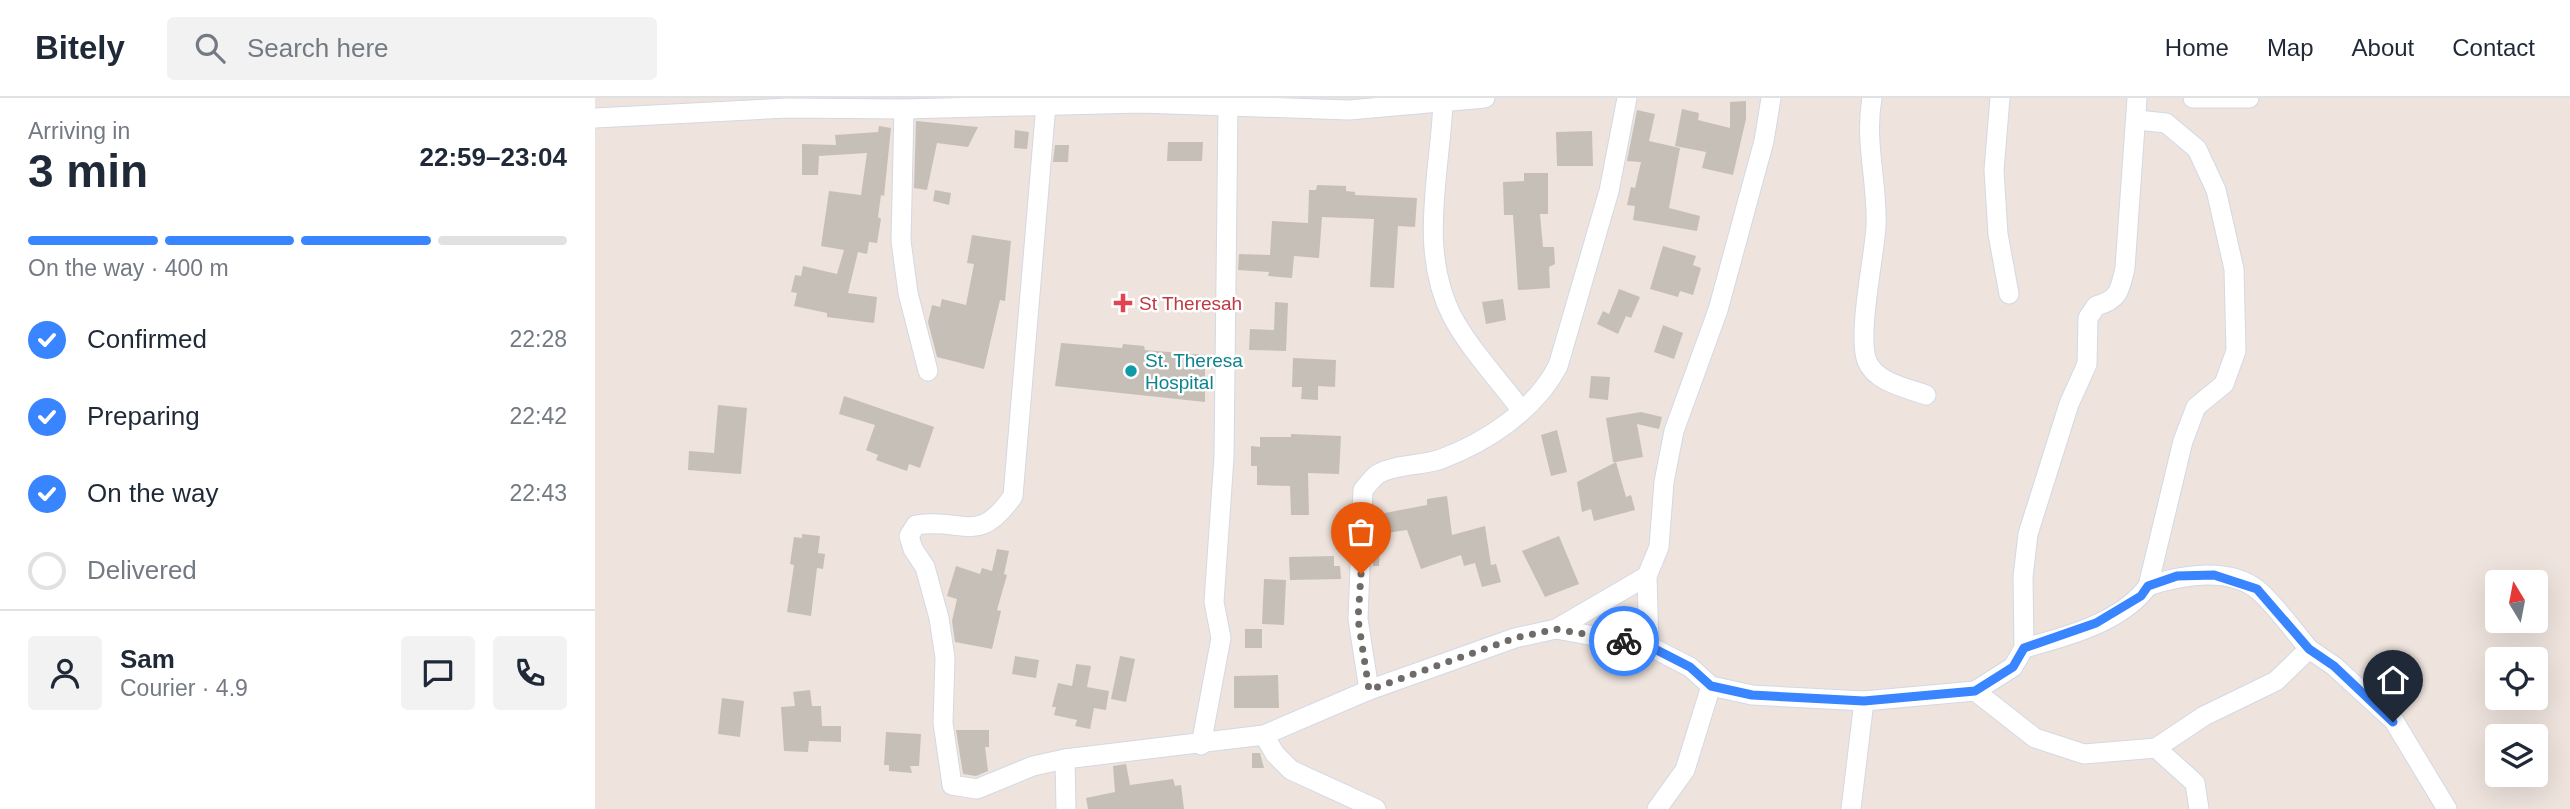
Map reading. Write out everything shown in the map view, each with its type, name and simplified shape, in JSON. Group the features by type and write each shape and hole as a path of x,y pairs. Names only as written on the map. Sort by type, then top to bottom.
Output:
{"street":[{"path":"595,118 788,108 904,109 932,102 1228,104 1349,110 1485,98"},
{"path":"1369,690 1358,619 1363,490 1378,474 1440,460 1478,443 1523,411 1550,382 1558,366 1609,191 1627,98"},
{"path":"1649,646 1647,576 1659,547 1664,482 1674,431 1718,310 1764,141 1771,98"},
{"path":"1872,98 1868,120 1876,224 1864,339 1867,362 1879,377 1926,394"},
{"path":"2000,98 1994,170 1998,234 2009,294"},
{"path":"1556,629 1649,646 1690,667 1711,686 1752,695 1864,701 1975,691 2013,667 2024,648 2023,577 2028,534 2069,404 2087,364 2088,317 2096,306 2112,302 2119,295 2125,268 2137,98"},
{"path":"2193,98 2249,98"},
{"path":"1443,103 1435,171 1437,271 1452,316 1523,411"},
{"path":"1046,104 1013,496 1000,514 977,528 929,523 916,525 909,537 913,549 925,567 939,618 945,658 943,723 952,785 977,789 1033,766 1065,759 1138,749 1201,745 1264,735 1369,690 1515,638 1556,629 1647,576"},
{"path":"1201,745 1221,638 1214,602 1224,457 1228,104"},
{"path":"904,109 901,241 908,293 928,371"},
{"path":"2024,648 2096,623 2141,596 2148,586 2183,441 2196,407 2224,384 2237,351 2234,269 2216,190 2197,149 2167,124 2137,120"},
{"path":"2148,586 2177,576 2214,575 2257,589 2309,649 2334,666 2393,722 2447,809"},
{"path":"1975,691 2035,738 2084,754 2156,748 2204,716 2276,681 2309,649"},
{"path":"1657,809 1685,770 1711,686"},
{"path":"1851,809 1864,701"},
{"path":"1264,735 1275,754 1290,770 1376,809"},
{"path":"2156,748 2195,783 2199,809"},
{"path":"1065,759 1066,809"}],"building":[{"path":"1746,101 1746,119 1733,175 1702,168 1706,152 1675,146 1682,109 1699,113 1698,120 1730,128 1730,102"},
{"path":"1637,110 1655,114 1649,141 1680,148 1669,208 1700,216 1697,231 1633,220 1635,206 1627,205 1631,187 1635,188 1641,162 1627,161"},
{"path":"916,121 978,127 968,147 937,143 927,190 914,188"},
{"path":"879,126 891,128 884,196 881,195 878,217 881,219 877,243 869,242 867,254 858,252 848,293 877,297 874,323 827,317 827,313 794,306 797,293 791,292 795,275 801,276 803,266 837,274 844,250 821,246 829,191 861,195 867,153 819,156 818,175 802,175 802,144 836,145 835,135 878,132"},
{"path":"1015,130 1029,132 1027,149 1014,148"},
{"path":"1592,131 1593,166 1557,166 1556,132"},
{"path":"1168,142 1203,142 1202,161 1167,161"},
{"path":"1055,145 1069,145 1068,162 1053,162"},
{"path":"1524,173 1548,173 1548,214 1540,214 1543,247 1554,247 1555,264 1549,267 1550,288 1518,290 1513,215 1504,215 1503,182 1524,181"},
{"path":"1317,185 1346,186 1346,191 1355,192 1355,195 1417,198 1415,227 1398,226 1394,288 1370,287 1374,219 1322,217 1319,258 1294,256 1292,278 1268,276 1269,272 1238,270 1239,254 1270,255 1272,221 1308,223 1309,190 1316,190"},
{"path":"935,190 951,193 949,205 933,201"},
{"path":"972,235 1011,241 1005,301 1000,300 984,369 937,357 928,322 932,305 940,307 942,299 966,305 974,264 967,263"},
{"path":"1663,246 1696,256 1693,265 1701,268 1693,295 1680,291 1678,297 1650,289"},
{"path":"1619,289 1640,297 1631,318 1626,316 1618,334 1597,324 1603,311 1609,314"},
{"path":"1503,299 1506,320 1486,324 1482,302"},
{"path":"1275,302 1288,303 1286,351 1249,350 1250,329 1274,330"},
{"path":"1663,325 1683,333 1674,359 1654,352"},
{"name":"St. Theresa Hospital","path":"1061,343 1122,348 1123,344 1144,346 1145,350 1205,355 1205,402 1055,386"},
{"path":"1293,358 1336,360 1335,387 1318,386 1318,400 1301,399 1302,387 1292,387"},
{"path":"1591,376 1610,377 1608,400 1589,398"},
{"path":"844,396 934,427 920,468 909,464 907,471 876,460 878,455 866,450 875,425 839,414"},
{"path":"718,405 747,408 741,474 688,470 689,451 714,453"},
{"path":"1641,412 1662,417 1659,429 1637,424 1643,457 1613,462 1606,418"},
{"path":"1557,430 1567,472 1551,476 1541,435"},
{"path":"1291,434 1341,436 1339,474 1308,473 1309,515 1291,515 1290,486 1257,485 1257,466 1251,466 1251,446 1260,447 1260,437 1291,437"},
{"path":"1616,462 1626,497 1631,495 1635,510 1594,521 1591,509 1582,512 1577,482"},
{"path":"1447,496 1452,535 1485,526 1491,565 1496,564 1501,582 1482,587 1475,563 1464,566 1461,555 1421,569 1407,530 1380,534 1379,566 1373,566 1374,515 1427,505 1427,499"},
{"path":"802,534 820,536 818,553 825,554 823,569 817,568 811,616 787,612 794,565 790,564 794,537 802,538"},
{"path":"1559,536 1579,584 1545,597 1522,551"},
{"path":"997,549 1009,551 1004,574 1007,575 997,610 1001,611 992,649 955,642 952,621 957,599 947,596 956,566 980,574 982,568 992,571"},
{"path":"1334,556 1334,566 1340,566 1341,579 1290,580 1289,557"},
{"path":"1264,579 1286,580 1284,625 1262,624"},
{"path":"1245,629 1262,629 1262,648 1245,648"},
{"path":"1015,656 1039,660 1036,678 1012,674"},
{"path":"1120,656 1135,659 1126,702 1111,699"},
{"path":"1076,664 1091,666 1087,687 1109,691 1106,710 1094,708 1090,729 1075,726 1077,720 1054,715 1056,707 1052,707 1058,683 1072,686"},
{"path":"1278,675 1279,708 1234,708 1234,676"},
{"path":"810,690 812,706 821,706 822,726 841,726 841,742 809,741 808,752 784,751 781,707 795,706 793,692"},
{"path":"722,698 744,701 740,737 718,734"},
{"path":"956,730 989,730 989,747 985,747 988,771 976,776 963,774"},
{"path":"886,732 921,734 919,766 910,766 912,773 889,771 889,765 884,765"},
{"path":"1252,753 1260,753 1264,768 1252,768"},
{"path":"1126,764 1130,785 1173,779 1175,786 1181,785 1184,809 1088,809 1086,798 1115,792 1113,766"}],"way so far":[{"path":"1361,574 1358,619 1361,654 1369,690 1515,638 1556,629 1624,641"}],"place":[{"name":"St Theresah","path":"1123,303"},
{"name":"St. Theresa Hospital","path":"1131,371"}],"route":[{"path":"1624,641 1649,646 1690,667 1711,686 1752,695 1864,701 1975,691 2013,667 2024,648 2060,638 2096,623 2127,606 2141,596 2148,586 2177,576 2214,575 2257,589 2309,649 2334,666 2393,722"}]}
